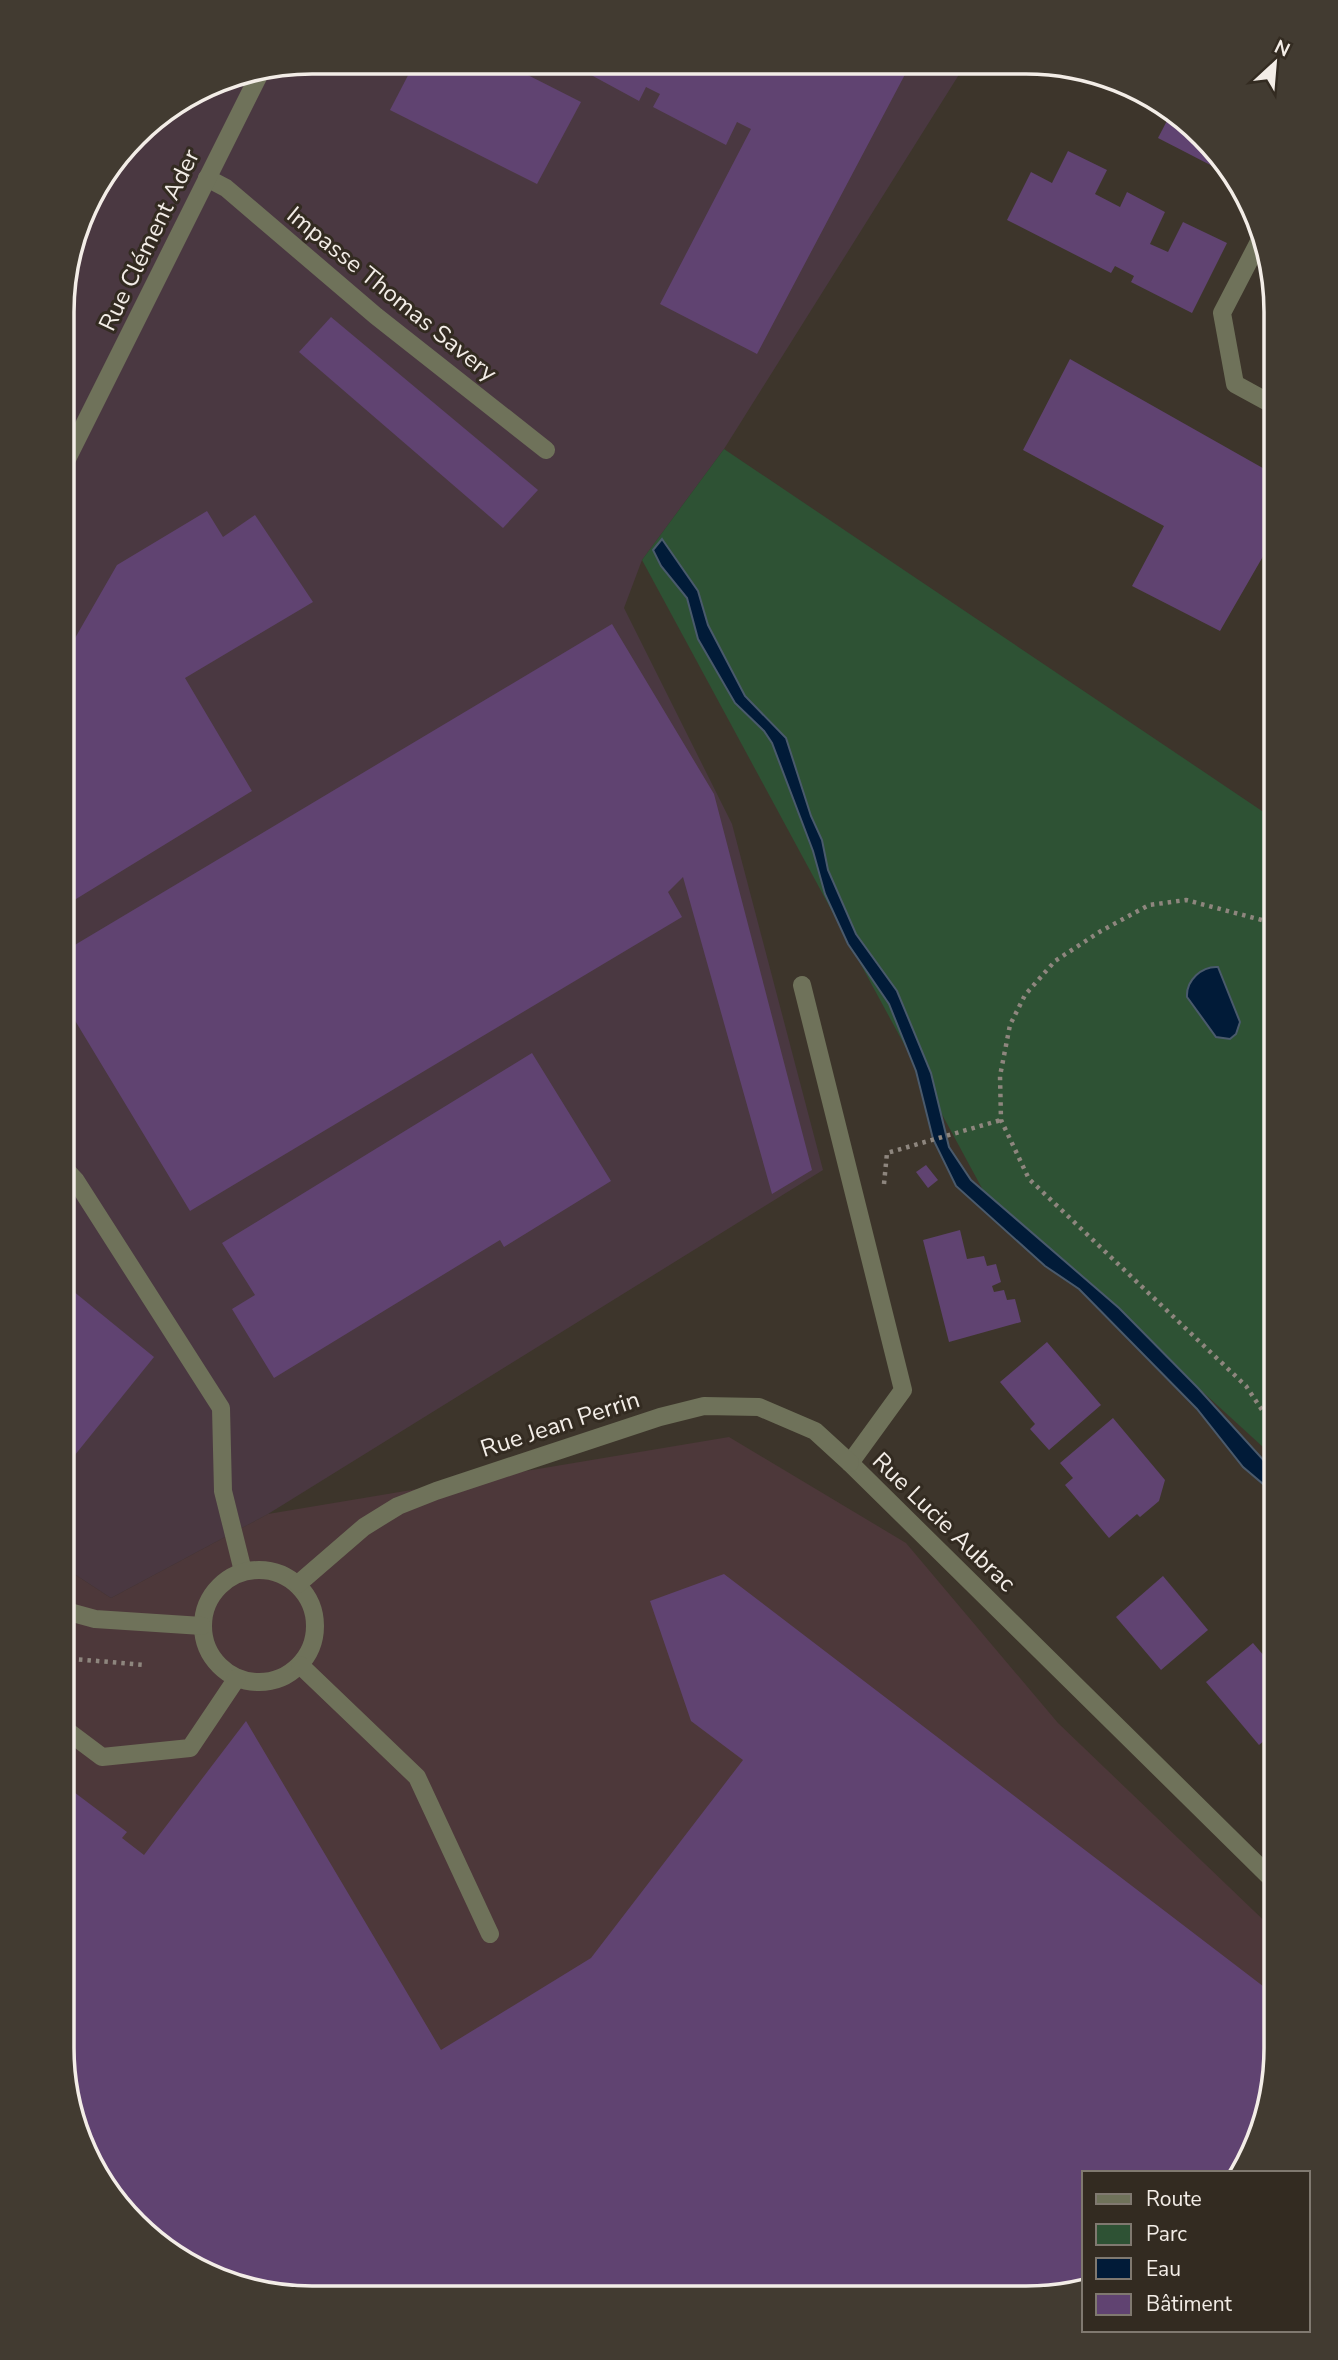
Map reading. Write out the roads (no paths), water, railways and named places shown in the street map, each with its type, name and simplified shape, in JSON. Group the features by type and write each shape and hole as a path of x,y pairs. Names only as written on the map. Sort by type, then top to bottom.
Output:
{"street":[{"name":"Rue Clément Ader","path":"74,445 256,80"},
{"name":"Impasse Thomas Savery","path":"207,178 226,188 376,316 546,450"},
{"path":"1256,248 1222,313 1235,384 1264,400"},
{"name":"Rue Lucie Aubrac","path":"802,985 902,1390 849,1463 1264,1870"},
{"path":"74,1179 222,1408 223,1491 243,1571"},
{"name":"Rue Jean Perrin","path":"298,1584 364,1527 398,1506 436,1490 660,1417 704,1406 759,1407 815,1431 849,1463"},
{"path":"262,1569 282,1573 298,1584 309,1599 315,1616 315,1634 310,1651 300,1665 270,1682 237,1678 222,1669 204,1642 202,1626 205,1608 213,1592 226,1579 243,1571 262,1569"},
{"path":"74,1613 95,1619 202,1626"},
{"path":"300,1665 416,1777 490,1934"},
{"path":"74,1736 102,1757 190,1748 237,1678"}],"water":[{"path":"662,539 698,591 708,625 745,696 786,738 811,816 822,840 828,870 856,934 897,991 931,1073 949,1147 971,1180 1119,1308 1198,1388 1264,1461 1264,1485 1243,1467 1197,1409 1079,1289 1045,1266 956,1186 933,1139 916,1071 889,1004 848,944 825,894 813,851 772,743 764,731 735,703 698,639 687,598 661,566 653,550"},
{"path":"1218,967 1240,1022 1236,1034 1230,1039 1216,1037 1187,997 1189,985 1196,975 1206,969"}]}
